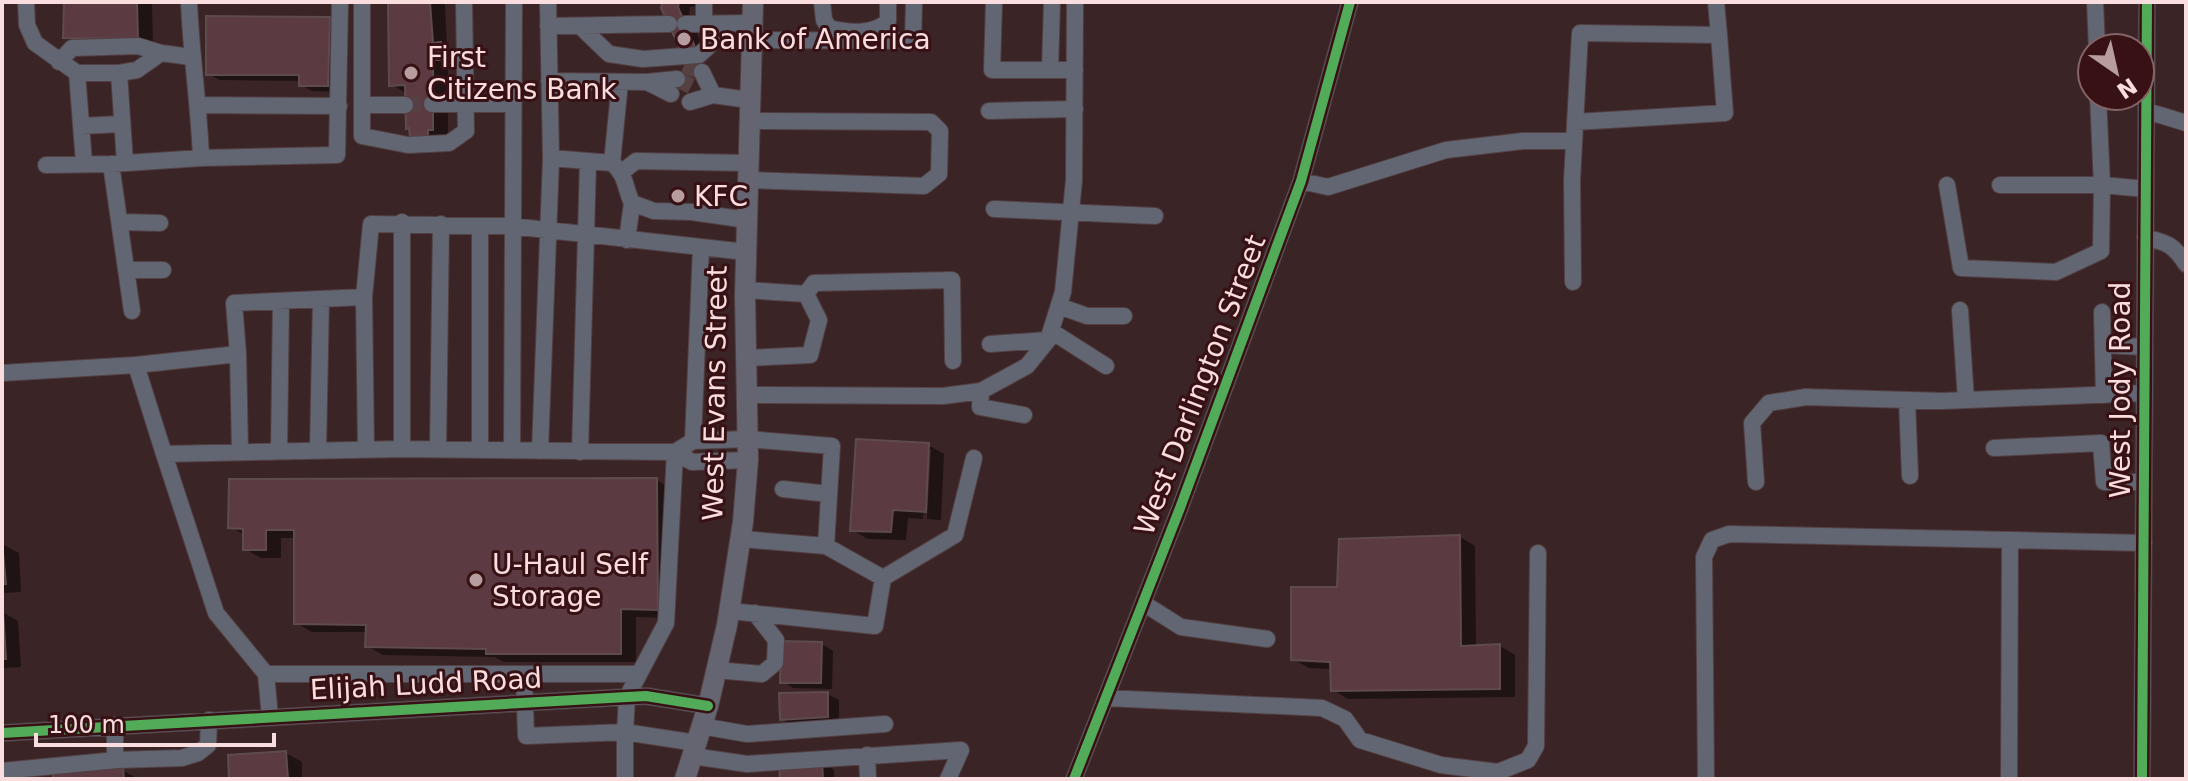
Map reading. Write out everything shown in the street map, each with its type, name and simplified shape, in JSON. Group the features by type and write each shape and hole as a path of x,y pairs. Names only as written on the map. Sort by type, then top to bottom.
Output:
{"main road":[{"name":"West Evans Street","path":"685,779 708,706 730,611 741,539 747,450 745,290 753,2"}],"street":[{"path":"26,2 27,25 35,43 77,73 137,70 161,53"},
{"path":"189,2 201,158"},
{"path":"46,165 337,155 340,2"},
{"path":"362,2 362,136 408,145 449,143 466,131 464,2"},
{"path":"512,449 514,2"},
{"path":"540,451 551,158 548,2"},
{"path":"704,2 704,24"},
{"path":"816,41 819,2"},
{"path":"819,2 829,28 840,31 881,28 888,21 888,2"},
{"path":"548,26 724,24 751,32 816,41 913,41 914,2"},
{"path":"994,2 992,70 1075,70"},
{"path":"1050,70 1052,2"},
{"path":"746,395 943,396 981,391 1027,366 1049,336 1063,292 1074,180 1075,2"},
{"name":"West Darlington Street","path":"1074,779 1301,181 1350,2"},
{"path":"1575,122 1725,113 1716,2"},
{"path":"2095,2 2096,32"},
{"name":"West Jody Road","path":"2147,2 2147,32"},
{"path":"581,27 609,54 643,59 699,55 724,24"},
{"path":"1573,282 1572,180 1580,33 1719,35"},
{"path":"59,62 72,48 138,46 191,57"},
{"path":"549,81 647,82 677,79 667,66 647,82"},
{"path":"702,72 713,95"},
{"path":"77,73 84,163"},
{"path":"119,73 122,124 118,164 120,222 132,311"},
{"path":"620,82 617,167 632,203 627,240"},
{"path":"551,158 617,167 636,161 924,186 939,174 940,131 931,122 749,110 713,95 693,95"},
{"path":"432,104 513,104"},
{"path":"199,105 339,106"},
{"path":"362,105 405,105"},
{"path":"989,111 1075,109"},
{"path":"1947,185 1961,268 2056,272 2101,251 2099,112"},
{"name":"West Jody Road","path":"2142,779 2147,112"},
{"path":"2150,112 2186,123"},
{"path":"81,126 122,124"},
{"path":"1301,181 1328,187 1446,150 1523,141 1574,141"},
{"path":"580,452 588,161"},
{"path":"2000,185 2102,185 2146,189"},
{"path":"632,203 654,211 692,212 747,220"},
{"path":"994,209 1155,216"},
{"path":"120,222 160,223"},
{"path":"366,450 364,297 371,224 402,222 511,226 746,252"},
{"path":"402,222 402,449"},
{"path":"438,449 441,224"},
{"path":"480,226 480,449"},
{"path":"2145,237 2170,244 2186,264"},
{"path":"693,441 701,247"},
{"path":"126,270 163,270"},
{"path":"806,294 814,283 952,280 953,361"},
{"path":"745,290 806,294"},
{"path":"746,358 810,355 819,320 806,294"},
{"path":"240,451 234,303 364,297"},
{"path":"318,450 321,299"},
{"path":"279,451 281,301"},
{"path":"1059,306 1087,316 1124,316"},
{"path":"1960,310 1966,400"},
{"path":"2102,312 2104,395"},
{"path":"990,344 1049,336 1106,366"},
{"path":"2104,345 2144,347"},
{"path":"2,373 136,365 238,354"},
{"path":"136,365 216,613 266,674 270,717"},
{"path":"981,391 980,407 1024,415"},
{"path":"1756,482 1752,423 1769,403 1806,397 1966,400 2143,393"},
{"path":"1907,400 1910,476"},
{"path":"675,452 693,441 747,450"},
{"path":"1994,448 2101,443 2104,482 2144,482"},
{"path":"164,454 512,449 675,452 692,462 747,450 832,446 826,546"},
{"path":"625,779 627,697 666,623 675,452"},
{"path":"730,611 875,626 883,578 955,535 974,458"},
{"path":"783,489 829,494"},
{"path":"1706,779 1704,557 1712,540 1729,534 2144,543"},
{"path":"741,539 826,546 883,578"},
{"path":"2009,779 2010,540"},
{"path":"1106,698 1322,708 1345,719 1360,740 1441,765 1498,772 1528,760 1536,746 1538,553"},
{"path":"1143,603 1181,627 1267,639"},
{"path":"716,670 762,674 775,663 776,640 755,613"},
{"path":"266,674 639,674"},
{"path":"524,674 526,736 625,732 696,742 747,734 885,724"},
{"name":"Elijah Ludd Road","path":"2,733 646,696 708,706"},
{"path":"2,771 115,760 182,758 198,753 208,745 209,720"},
{"path":"115,725 115,760"},
{"path":"696,742 747,771 867,755 961,750 948,779"},
{"path":"867,755 868,779"}],"building":[{"path":"64,2 137,2 138,39 63,38"},
{"name":"First Citizens Bank","path":"388,2 430,2 433,43 441,42 442,60 433,60 433,130 428,130 428,136 410,137 409,128 406,129 405,85 389,86"},
{"name":"Bank of America","path":"662,2 679,2 678,7 698,54 682,53 661,8"},
{"path":"206,16 330,17 328,86 299,86 299,75 206,75"},
{"path":"856,439 929,443 926,512 893,510 891,532 850,531"},
{"name":"U-Haul Self Storage","path":"657,478 658,610 621,609 621,654 486,654 486,649 365,647 366,625 294,624 294,530 266,530 266,550 243,550 243,529 228,528 229,479"},
{"path":"1460,535 1461,646 1500,644 1500,689 1331,691 1330,662 1291,660 1291,587 1337,587 1339,539"},
{"path":"2,542 6,584 2,584"},
{"path":"3,610 6,659 2,659"},
{"path":"781,641 822,642 821,683 780,683"},
{"path":"828,692 828,717 780,720 779,693"},
{"path":"286,751 288,779 229,779 228,755"},
{"path":"822,761 823,779 780,779 779,763"},
{"path":"123,768 124,779 53,779 53,771"}],"tunnel":[{"path":"684,65 702,72"},
{"path":"677,79 695,88"},
{"path":"405,105 432,104"}],"cycle path":[{"path":"1074,779 1180,508 1301,181 1350,2"},
{"path":"2142,779 2147,2"},
{"path":"2,733 646,696 708,706"}],"place":[{"name":"Bank of America","path":"684,39"},
{"name":"First Citizens Bank","path":"411,73"},
{"name":"KFC","path":"678,196"},
{"name":"U-Haul Self Storage","path":"476,580"}]}
